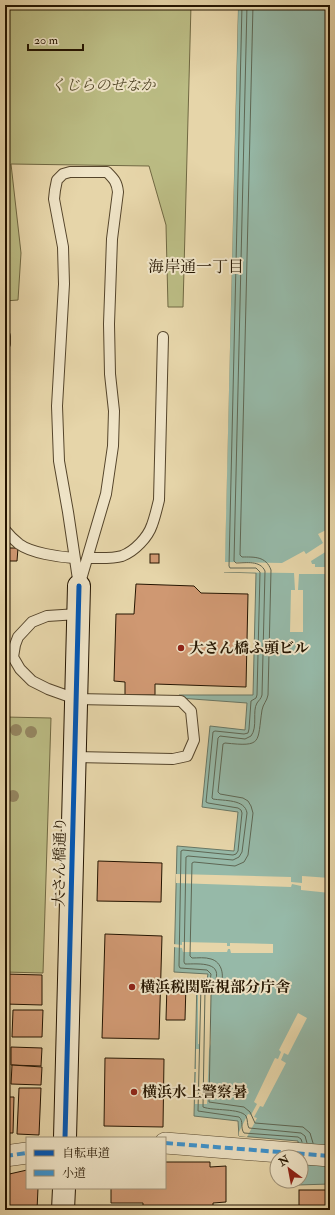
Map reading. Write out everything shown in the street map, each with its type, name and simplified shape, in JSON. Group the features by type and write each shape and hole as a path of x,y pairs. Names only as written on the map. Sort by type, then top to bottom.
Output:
{"street":[{"name":"大さん橋通り","path":"65,1137 79,586"},
{"path":"166,1143 330,1156"},
{"path":"5,1156 26,1153"},
{"path":"63,1210 64,1189"}],"lane":[{"path":"70,172 107,172 115,180 118,192 112,239 109,324 110,374 114,411 113,446 106,494 79,586 59,461 56,406 64,284 62,247 54,199 54,190 57,180 63,174 70,172"},
{"path":"5,344 6,336"},
{"path":"88,558 123,556 137,546 152,526 159,500 163,337"},
{"path":"5,530 20,544 33,550 61,557 74,558"},
{"path":"75,757 173,759 187,756 194,740 191,711 181,701 76,699 48,689 32,681 20,669 14,657 15,645 18,637 32,622 47,616 78,614"}],"green space":[{"name":"くじらのせなか","path":"5,5 191,5 183,307 168,307 166,225 149,166 11,164 21,253 18,300 5,301"},
{"path":"5,717 51,718 43,973 5,972"}],"water":[{"path":"238,5 330,5 330,1184 309,1185 309,1149 298,1149 298,1141 239,1136 238,1121 194,1116 197,979 207,979 208,974 174,972 177,846 234,851 238,812 202,807 210,726 245,730 247,703 179,698 179,695 253,695 256,573 224,572"}],"pier":[{"path":"236,5 238,5 225,562 282,563 304,551 306,554 323,543 318,534 328,529 330,531 330,555 327,551 311,561 312,564 315,564 315,567 330,567 330,574 299,574 298,590 303,590 303,632 290,632 291,590 295,590 294,573 222,572"},
{"path":"176,874 291,877 291,882 302,883 302,876 330,878 330,893 301,890 301,886 292,884 291,887 176,883"},
{"path":"182,942 227,943 227,946 230,946 230,943 273,944 273,953 231,953 230,949 228,949 227,952 183,952 182,948 173,947 173,944 182,945"},
{"path":"198,989 211,989 211,1043 209,1050 207,1104 195,1104 196,1072 193,1072 193,1069 196,1069 196,1049 199,1049"},
{"path":"298,1013 307,1018 288,1055 284,1053 281,1060 286,1063 263,1107 260,1106 254,1117 257,1118 247,1137 239,1136 239,1132 248,1114 251,1115 257,1104 254,1102 275,1058 278,1059 281,1052 279,1050"}],"building":[{"path":"9,548 18,548 17,561 8,561"},
{"path":"150,554 159,554 159,563 150,563"},
{"name":"大さん橋ふ頭ビル","path":"136,584 194,586 201,593 248,594 246,687 155,684 155,695 125,695 125,682 114,681 116,614 134,614"},
{"path":"98,861 162,863 161,902 97,901"},
{"name":"横浜税関監視部分庁舎","path":"105,934 162,936 159,1039 102,1038"},
{"path":"5,974 42,975 42,1005 5,1004"},
{"path":"167,984 186,984 185,1020 166,1020"},
{"path":"13,1010 43,1010 42,1037 12,1037"},
{"path":"5,1021 8,1022 8,1044 5,1044"},
{"path":"11,1047 42,1048 41,1066 11,1065"},
{"name":"横浜水上警察暑","path":"105,1058 164,1059 163,1127 104,1126"},
{"path":"12,1065 42,1067 41,1085 11,1084"},
{"path":"5,1074 8,1074 9,1095 5,1095"},
{"path":"19,1088 41,1088 39,1135 17,1134"},
{"path":"5,1097 14,1097 13,1133 5,1133"},
{"path":"166,1162 210,1162 210,1167 226,1166 226,1202 213,1203 213,1207 143,1207 143,1203 111,1203 111,1189 166,1189"},
{"path":"26,1170 26,1189 38,1189 37,1210 5,1210 5,1175"},
{"path":"299,1190 330,1190 330,1206 299,1206"}],"marked path":[{"path":"166,1143 330,1156"},
{"path":"5,1156 26,1153"}],"cycle path":[{"path":"65,1137 79,586"}],"place":[{"name":"大さん橋ふ頭ビル","path":"181,648"},
{"name":"横浜税関監視部分庁舎","path":"132,987"},
{"name":"横浜水上警察暑","path":"134,1092"}],"district":[{"name":"海岸通一丁目","path":"196,267"}]}
